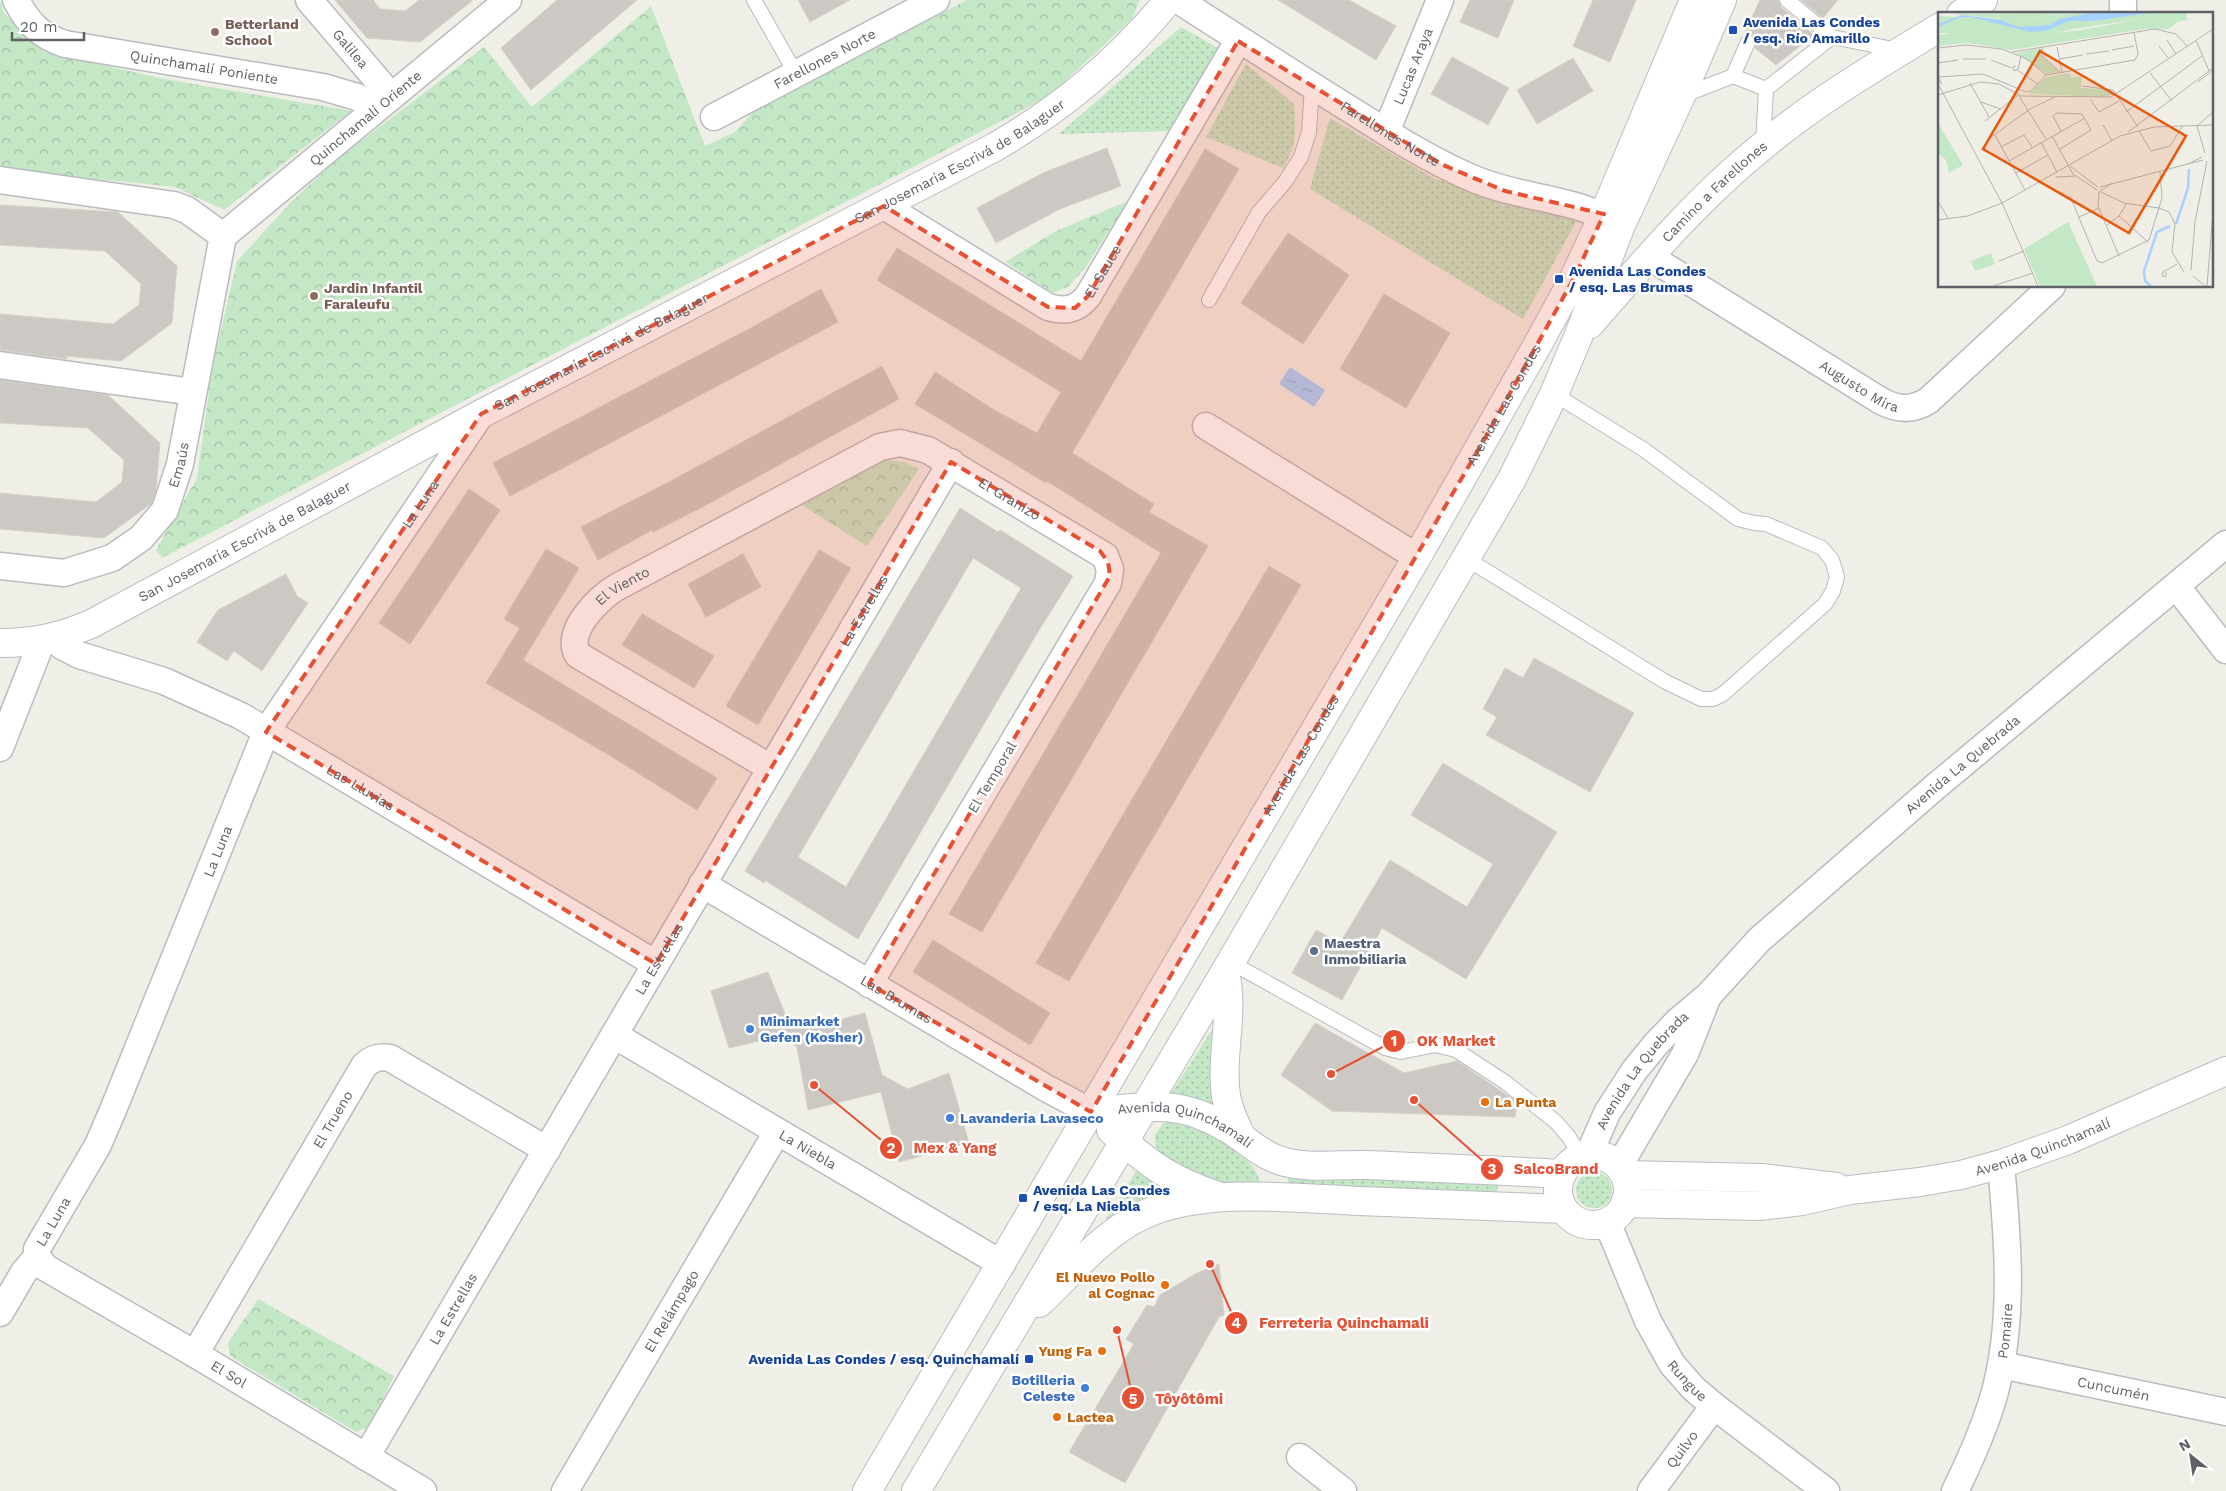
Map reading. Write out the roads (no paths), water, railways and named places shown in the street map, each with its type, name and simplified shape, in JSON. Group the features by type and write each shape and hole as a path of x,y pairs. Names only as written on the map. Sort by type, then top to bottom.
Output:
{"street":[{"name":"Quinchamalí Poniente","path":"16,0 36,30 65,44 323,87 357,97 384,102"},
{"name":"Galilea","path":"309,0 384,102"},
{"name":"Quinchamalí Oriente","path":"224,236 508,0"},
{"name":"Farellones Norte","path":"714,117 936,0"},
{"name":"San Josemaría Escrivá de Balaguer","path":"0,643 48,639 73,632 102,619 481,414 995,147 1059,106 1119,55 1169,0"},
{"name":"Farellones Norte","path":"1178,0 1238,40 1443,165 1490,186 1535,198 1589,209 1613,219"},
{"name":"Lucas Araya","path":"1386,132 1440,0"},
{"name":"Avenida Las Condes","path":"916,1491 1227,967 1512,479 1554,394 1578,337 1613,219 1694,0"},
{"name":"Avenida Las Condes","path":"867,1491 1417,557 1574,278 1613,219 1681,96 1722,0"},
{"path":"1964,12 1983,0"},
{"name":"Camino a Farellones","path":"1484,440 1676,228 1763,145 1819,104 1938,28"},
{"name":"El Sauce","path":"884,206 1048,307 1066,310 1075,308 1088,296 1238,40"},
{"path":"0,180 174,205 187,210 224,236"},
{"name":"Emaús","path":"0,566 64,573 112,558 141,538 165,510 180,464 224,236"},
{"name":"Augusto Mira","path":"1650,257 1881,401 1905,409 1921,406 1929,400 2050,288"},
{"path":"0,365 194,392"},
{"name":"La Luna","path":"0,1313 24,1272 37,1256 39,1243 98,1145 114,1110 266,732 481,414"},
{"path":"1206,426 1417,557"},
{"name":"El Granizo","path":"900,443 920,446 951,462 1100,551 1105,556 1110,569"},
{"name":"El Viento","path":"770,768 584,660 574,649 575,638 596,603 617,587 880,447 900,443"},
{"name":"La Estrellas","path":"366,1457 951,462"},
{"name":"Avenida La Quebrada","path":"1577,1162 1634,1071 1678,1021 1708,996 1759,940 1805,898 1935,787 2177,587 2226,544"},
{"name":"El Temporal","path":"869,984 1108,583 1110,569"},
{"path":"2177,587 2226,650"},
{"path":"0,748 48,639"},
{"name":"Las Lluvias","path":"48,639 79,654 127,668 197,695 241,716 656,964"},
{"name":"Las Brumas","path":"702,884 1037,1083 1091,1112"},
{"path":"1227,967 1229,1016 1225,1088 1228,1104 1251,1144 1270,1162 1273,1175 1269,1188 1261,1197"},
{"name":"Avenida La Quebrada","path":"1622,1171 1685,1054 1708,996"},
{"name":"La Niebla","path":"614,1035 1002,1264"},
{"name":"El Trueno","path":"195,1354 364,1066 369,1062 382,1057 390,1058 547,1150"},
{"name":"Avenida Quinchamalí","path":"1616,1213 1759,1206 1802,1201 1850,1190 1961,1175 2001,1164 2068,1140 2226,1072"},
{"name":"Avenida Quinchamalí","path":"1091,1112 1162,1105 1190,1110 1207,1117 1284,1162 1308,1166 1577,1162"},
{"name":"Avenida Quinchamalí","path":"1091,1112 1140,1156 1171,1178 1226,1198 1261,1197 1563,1209"},
{"name":"El Relámpago","path":"565,1491 777,1132"},
{"path":"1605,1157 1622,1171 1628,1194 1616,1213 1595,1224 1583,1224 1572,1218 1563,1209 1558,1198 1558,1185 1577,1162 1605,1157"},
{"name":"Pomaire","path":"1955,1491 1982,1432 2001,1364 2007,1302 2008,1260 2001,1164"},
{"name":"Avenida Quinchamalí","path":"1622,1171 1762,1178 1816,1183 1850,1190"},
{"path":"1013,1328 1097,1247 1134,1220 1169,1205 1226,1198"},
{"name":"Rungue","path":"1616,1213 1660,1345 1672,1364 1693,1388 1714,1406 1826,1491"},
{"name":"El Sol","path":"37,1256 46,1268 195,1354 423,1491"},
{"name":"Cuncumén","path":"2001,1364 2226,1412"},
{"name":"Quilvo","path":"1651,1491 1714,1406"},
{"path":"1300,1457 1343,1491"}],"lane":[{"path":"754,0 796,74"},
{"path":"1787,0 1832,37 1901,51"},
{"path":"1763,145 1766,88 1832,37"},
{"path":"1733,76 1748,42"},
{"path":"1681,96 1733,76 1766,88"},
{"path":"1209,300 1259,212 1284,182 1301,157 1309,132 1312,86"},
{"path":"1467,558 1664,681 1701,699 1714,698 1723,694 1825,604 1833,591 1837,577 1832,560 1822,548 1766,524 1738,519 1643,449 1554,394"},
{"path":"1227,967 1385,1048 1402,1052 1434,1045 1456,1050 1505,1082 1556,1122 1569,1137 1577,1162"}],"water":[{"path":"1290,367 1325,390 1314,407 1279,384"}],"place":[{"name":"Avenida Las Condes / esq. Río Amarillo","path":"1733,30"},
{"name":"Betterland School","path":"215,32"},
{"name":"Avenida Las Condes / esq. Las Brumas","path":"1559,279"},
{"name":"Jardin Infantil Faraleufu","path":"314,296"},
{"name":"Maestra Inmobiliaria","path":"1314,951"},
{"name":"Minimarket Gefen (Kosher)","path":"750,1029"},
{"name":"OK Market","path":"1331,1074"},
{"name":"Mex & Yang","path":"814,1085"},
{"name":"SalcoBrand","path":"1414,1100"},
{"name":"La Punta","path":"1485,1102"},
{"name":"Lavanderia Lavaseco","path":"950,1118"},
{"name":"Avenida Las Condes / esq. La Niebla","path":"1023,1198"},
{"name":"Ferreteria Quinchamali","path":"1210,1264"},
{"name":"El Nuevo Pollo al Cognac","path":"1165,1285"},
{"name":"Tôyôtômi","path":"1117,1330"},
{"name":"Yung Fa","path":"1102,1351"},
{"name":"Avenida Las Condes / esq. Quinchamalí","path":"1029,1359"},
{"name":"Botilleria Celeste","path":"1085,1388"},
{"name":"Lactea","path":"1057,1417"}]}
